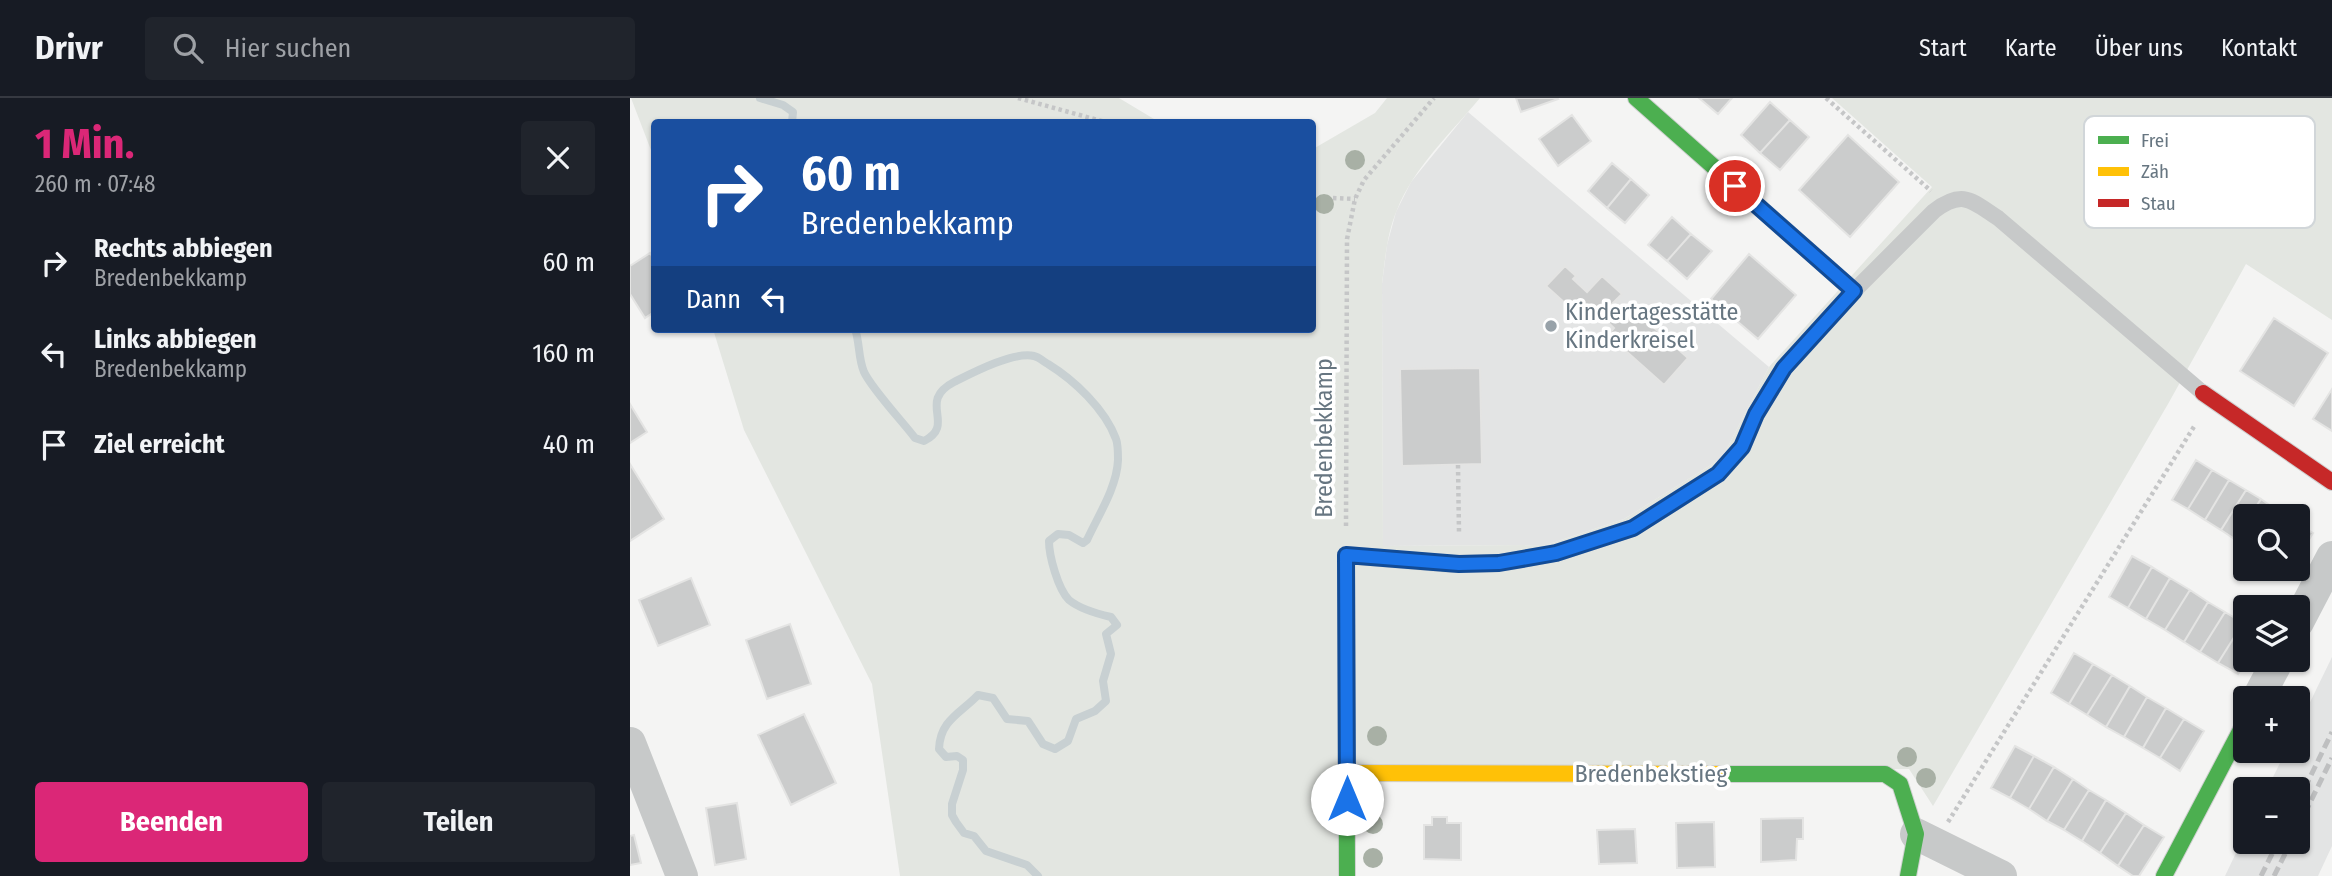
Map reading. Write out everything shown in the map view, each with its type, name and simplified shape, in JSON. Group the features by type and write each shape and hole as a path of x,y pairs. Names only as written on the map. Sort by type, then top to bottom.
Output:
{"street":[{"path":"1347,876 1346,555 1459,564 1499,563 1556,553 1633,528 1718,474 1742,447 1756,414 1784,368 1854,291 1636,98"},
{"path":"2207,396 2332,482"},
{"path":"2310,599 2332,556"},
{"path":"630,743 682,876"},
{"path":"2164,876 2233,745"},
{"name":"Bredenbekstieg","path":"1347,773 1885,774 1900,784 1925,839 1908,876"},
{"path":"1925,839 2001,876"}],"lane":[{"path":"1854,291 1934,211 1948,200 1969,199 1998,218 2207,396"}],"path":[{"path":"1018,98 1094,119"},
{"name":"Bredenbekkamp","path":"1346,555 1347,239 1355,199 1364,180 1434,98"},
{"path":"1826,98 1944,203"},
{"path":"1316,197 1355,199"},
{"path":"1925,839 2207,396"},
{"path":"1458,465 1459,564"}],"shaded area":[{"path":"631,98 1119,98 1154,119 651,119 651,150"},
{"path":"1387,98 1480,98 1413,179 1397,210 1389,237 1382,284 1383,546 1546,545 1624,519 1722,458 1769,367 1932,187 1832,98 2332,98 2332,320 2246,264 2168,404 1933,806 1909,769 1348,773 1347,876 900,876 872,684 744,430 714,333 1316,333 1316,147 1375,113"},
{"name":"Kindertagesstätte Kinderkreisel","path":"1468,112 1769,367 1722,458 1624,519 1546,545 1383,546 1382,284 1387,245 1396,212 1411,182"},
{"path":"2332,657 2332,846 2318,876 2225,876 2235,854 2310,854 2310,777 2273,777 2280,763 2310,763 2310,702"}],"building":[{"path":"1516,98 1557,98 1558,99 1521,112"},
{"path":"1699,98 1732,98 1718,114"},
{"path":"1770,102 1790,120 1760,153 1741,135"},
{"path":"1572,115 1591,141 1558,166 1539,139"},
{"path":"1790,120 1809,137 1780,170 1760,153"},
{"path":"1848,135 1899,182 1850,237 1799,190"},
{"path":"1612,163 1631,179 1607,208 1588,191"},
{"path":"1631,179 1649,195 1625,223 1607,208"},
{"path":"1672,217 1691,234 1667,261 1648,245"},
{"path":"1691,234 1712,251 1687,279 1667,261"},
{"path":"651,254 651,314 645,318 630,294 630,266"},
{"path":"1749,254 1796,295 1758,339 1711,299"},
{"path":"1565,266 1576,276 1573,279 1587,292 1602,276 1622,294 1612,304 1625,315 1632,308 1688,358 1664,385 1608,335 1614,328 1596,311 1586,322 1546,286"},
{"path":"2274,318 2328,353 2294,406 2240,371"},
{"path":"1480,368 1482,464 1402,466 1400,369"},
{"path":"2332,389 2332,431 2313,419"},
{"path":"630,404 647,432 630,443"},
{"path":"2196,460 2212,470 2188,509 2172,500"},
{"path":"630,464 664,519 630,541"},
{"path":"2212,470 2229,480 2205,520 2188,509"},
{"path":"2229,480 2246,490 2237,504 2233,504 2233,511 2221,530 2205,520"},
{"path":"2246,490 2261,499 2258,504 2237,504"},
{"path":"2233,511 2233,538 2221,530"},
{"path":"2132,556 2152,567 2128,608 2109,597"},
{"path":"2152,567 2170,578 2146,619 2128,608"},
{"path":"691,578 710,625 658,646 639,600"},
{"path":"2170,578 2190,590 2165,630 2146,619"},
{"path":"2190,590 2208,602 2184,642 2165,630"},
{"path":"2208,602 2225,612 2200,652 2184,642"},
{"path":"2225,612 2233,617 2233,639 2218,663 2200,652"},
{"path":"790,624 811,684 767,699 746,640"},
{"path":"2233,639 2233,671 2218,663"},
{"path":"2074,653 2093,664 2069,704 2051,693"},
{"path":"2093,664 2112,675 2087,715 2069,704"},
{"path":"2112,675 2130,686 2106,727 2087,715"},
{"path":"2130,686 2147,697 2124,737 2106,727"},
{"path":"2147,697 2166,708 2143,748 2124,737"},
{"path":"2166,708 2184,719 2160,758 2143,748"},
{"path":"804,714 836,783 791,805 758,735"},
{"path":"2184,719 2204,731 2180,771 2160,758"},
{"path":"2015,746 2034,756 2010,798 1991,788"},
{"path":"2034,756 2054,767 2029,809 2010,798"},
{"path":"2054,767 2073,779 2047,821 2029,809"},
{"path":"2073,779 2089,790 2064,830 2047,821"},
{"path":"2089,790 2106,800 2082,841 2064,830"},
{"path":"2106,800 2126,813 2100,853 2082,841"},
{"path":"737,803 746,859 715,865 706,808"},
{"path":"2126,813 2144,825 2118,866 2100,853"},
{"path":"1432,817 1447,817 1447,823 1461,823 1461,860 1424,859 1424,825 1432,825"},
{"path":"1803,818 1803,839 1797,839 1796,860 1761,862 1761,819"},
{"path":"1714,822 1715,867 1677,868 1676,823"},
{"path":"2144,825 2164,837 2139,876 2133,876 2118,866"},
{"path":"1635,829 1637,863 1599,864 1597,830"},
{"path":"634,835 641,863 630,865 630,836"}],"waterway":[{"path":"760,98 783,105 793,112 792,119"},
{"path":"856,333 864,372 915,438 924,441 933,434 938,420 938,397 943,390 993,364 1026,355 1040,358 1078,387 1097,406 1116,439 1118,460 1114,481 1087,540 1083,543 1069,535 1058,534 1049,541 1055,572 1069,600 1084,609 1111,617 1117,625 1106,634 1111,654 1103,681 1106,701 1095,711 1076,719 1068,741 1055,749 1043,744 1028,721 1007,719 993,698 978,695 947,724 940,739 939,749 946,757 957,756 963,760 963,770 952,804 952,815 956,822 964,833 974,836 986,851 1027,865 1038,876"}],"railway":[{"path":"2310,777 2332,732"},
{"path":"2310,803 2332,758"},
{"path":"2261,876 2272,854"},
{"path":"2274,876 2285,854"}],"traffic: fast":[{"path":"1636,98 1854,291 1784,368 1755,416"},
{"path":"1347,876 1346,555 1453,564"},
{"path":"2164,876 2233,745"},
{"path":"1719,774 1885,774 1900,784 1916,834 1908,876"}],"traffic: slow":[{"path":"1347,773 1719,774"}],"traffic: jam":[{"path":"2203,393 2332,482"},
{"path":"1453,564 1499,563 1556,553 1633,528 1718,474 1742,447 1755,416"}],"place":[{"name":"Kindertagesstätte Kinderkreisel","path":"1551,326"}],"route":[{"path":"1347,799 1346,555 1459,564 1499,563 1556,553 1633,528 1718,474 1742,447 1756,414 1784,368 1854,291 1735,186"}]}
